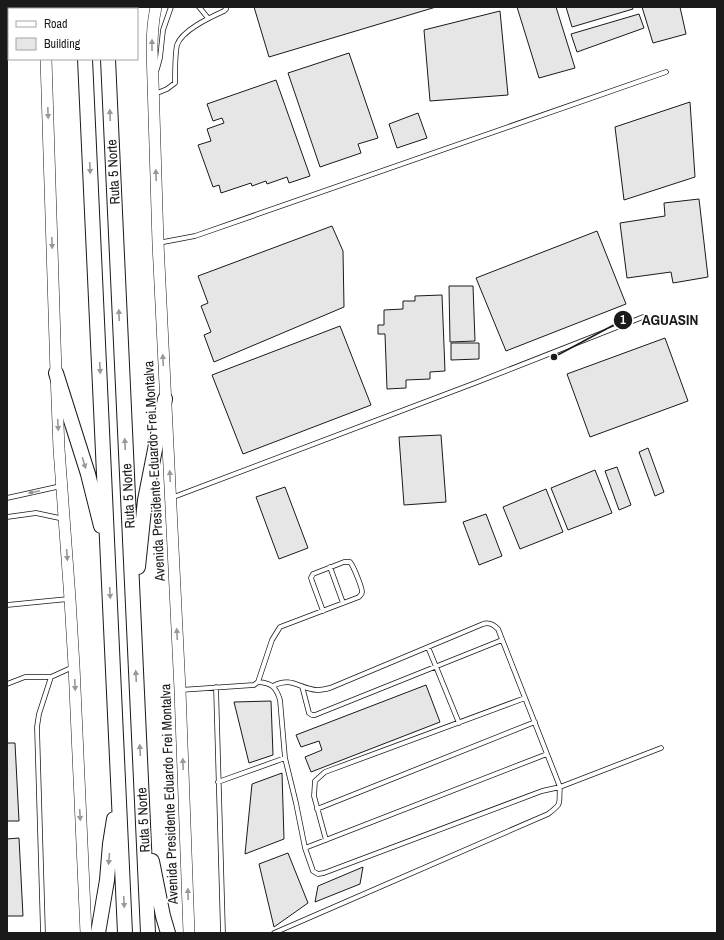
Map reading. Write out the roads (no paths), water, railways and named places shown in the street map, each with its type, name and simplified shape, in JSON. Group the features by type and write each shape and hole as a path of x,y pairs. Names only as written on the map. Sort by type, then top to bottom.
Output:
{"highway":[{"name":"Ruta 5 Norte","path":"85,60 125,933"},
{"name":"Ruta 5 Norte","path":"108,60 148,933"},
{"path":"56,373 88,474 108,554"},
{"path":"133,609 145,500 165,399"},
{"path":"98,933 107,880 112,829 119,793"},
{"path":"143,831 168,933"}],"street":[{"name":"Avenida Presidente Eduardo Frei Montalva","path":"156,7 152,33 158,243 180,690 189,933"},
{"path":"46,60 56,373 74,666 86,933"}],"lane":[{"path":"153,81 160,58 163,30 171,7"},
{"path":"199,7 208,18"},
{"path":"153,95 168,89 175,83 177,46 180,39 208,18 224,11 226,7"},
{"path":"158,243 195,236 666,72"},
{"path":"171,498 476,383 643,317"},
{"path":"7,498 62,486"},
{"path":"7,517 36,513 64,519"},
{"path":"258,682 272,640 280,627 323,611 359,597 361,595 362,591 360,584 353,565 350,562 344,562 313,574 311,578 323,611"},
{"path":"330,567 343,603"},
{"path":"7,605 70,599"},
{"path":"273,686 279,682 285,682 309,689 317,690 330,688 487,623 493,625 498,629 560,787 560,800 557,807 548,814 274,933"},
{"path":"302,686 309,713 315,715 502,640"},
{"path":"428,647 459,723"},
{"path":"7,684 25,677 51,677 74,666"},
{"path":"43,933 36,727 51,677"},
{"path":"180,690 254,685 258,682 267,682 273,686 280,700 285,758 305,848 313,871 318,874 542,791 560,787 661,748"},
{"path":"216,687 223,933"},
{"path":"326,840 314,796 315,780 325,772 525,698"},
{"path":"317,809 535,722"},
{"path":"305,848 547,754"},
{"path":"218,782 285,758"}],"place":[{"name":"AGUASIN","path":"554,357"}]}
